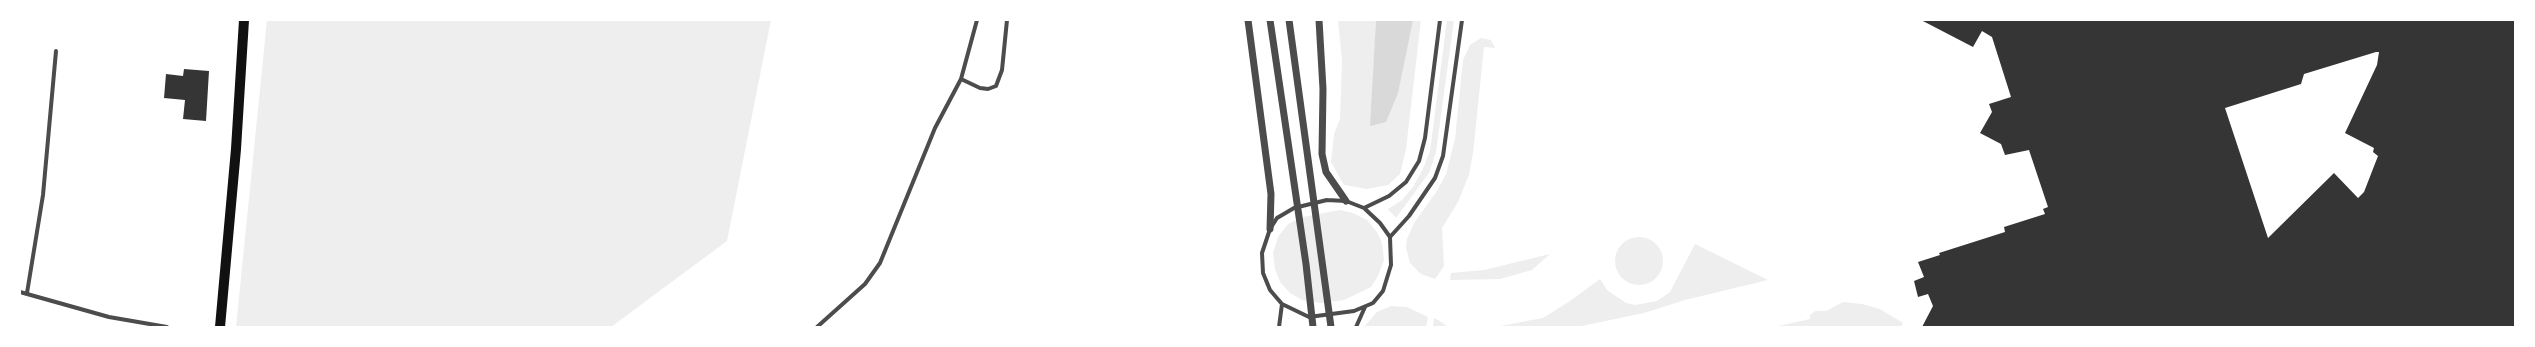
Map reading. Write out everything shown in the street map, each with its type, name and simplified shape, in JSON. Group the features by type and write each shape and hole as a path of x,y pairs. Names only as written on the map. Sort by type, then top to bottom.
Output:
{"main road":[{"path":"220,327 236,148 244,20"}],"street":[{"path":"817,327 865,284 880,263 935,128 960,79 977,20"},
{"path":"960,79 980,88 988,89 996,86 1002,70 1007,20"},
{"path":"1248,20 1271,194 1270,229"},
{"path":"1270,20 1313,327"},
{"path":"1289,20 1331,327"},
{"path":"1319,20 1323,89 1322,154 1326,172 1346,201"},
{"path":"1364,208 1389,196 1406,182 1419,161 1425,138 1440,20"},
{"path":"1390,236 1409,216 1435,178 1444,156 1462,20"},
{"path":"26,293 43,195 56,51"},
{"path":"1327,200 1346,201 1364,208 1390,236 1391,265 1383,291 1373,303 1366,307 1315,317 1300,314 1282,304 1270,290 1263,273 1262,253 1270,229 1277,218 1294,208 1327,200"},
{"path":"20,292 109,317 167,327"},
{"path":"1279,327 1282,304"},
{"path":"1356,327 1366,307"}],"shaded area":[{"path":"267,20 771,20 727,241 611,327 236,327"},
{"path":"1338,20 1376,20 1371,126 1412,20 1421,20 1406,149 1400,174 1388,185 1367,189 1344,185 1331,162 1334,134 1340,119 1342,61"},
{"path":"1376,20 1413,20 1398,93 1386,122 1370,126"},
{"path":"1447,20 1454,20 1436,152 1429,173 1396,218 1388,209 1402,200 1413,187 1422,171 1430,151"},
{"path":"1481,38 1491,40 1495,48 1484,47 1473,153 1469,175 1458,202 1442,228 1444,266 1435,279 1421,274 1410,263 1406,248 1407,239 1414,223 1437,191 1446,174 1455,139 1463,60 1470,45"},
{"path":"1340,210 1353,213 1367,220 1377,232 1382,243 1384,260 1378,276 1371,287 1344,300 1321,303 1302,300 1290,293 1280,282 1275,269 1273,253 1278,237 1288,224 1303,217"},
{"path":"1634,237 1644,237 1653,241 1659,247 1663,256 1663,266 1659,275 1653,281 1644,285 1634,285 1625,281 1619,275 1615,266 1615,256 1619,247 1625,241"},
{"path":"1695,244 1768,280 1685,300 1644,313 1577,327 1495,327 1543,318 1570,301 1600,279 1607,290 1626,303 1635,305 1657,301 1670,292"},
{"path":"1550,254 1532,270 1500,279 1450,280 1451,273 1484,270"},
{"path":"1843,302 1862,304 1880,309 1903,323 1901,327 1774,327 1810,319 1810,315 1815,311 1826,311"},
{"path":"1391,306 1407,307 1428,317 1426,327 1364,327 1377,312"},
{"path":"1434,318 1440,321 1448,327 1433,327"}],"building":[{"path":"1921,20 2515,20 2515,327 1922,327 1933,306 1928,294 1918,297 1914,281 1924,277 1918,262 1940,255 1939,253 2005,232 2004,227 2045,214 2043,209 2048,207 2029,150 2005,155 2001,144 1980,133 1992,112 1989,104 2011,97 1992,37 1982,31 1973,47","holes":["2379,52 2377,65 2345,133 2374,148 2373,152 2378,156 2364,192 2358,198 2334,173 2268,238 2225,108 2301,84 2304,74"]},
{"path":"184,69 209,71 206,121 183,119 185,100 164,98 166,74 183,76"}]}
